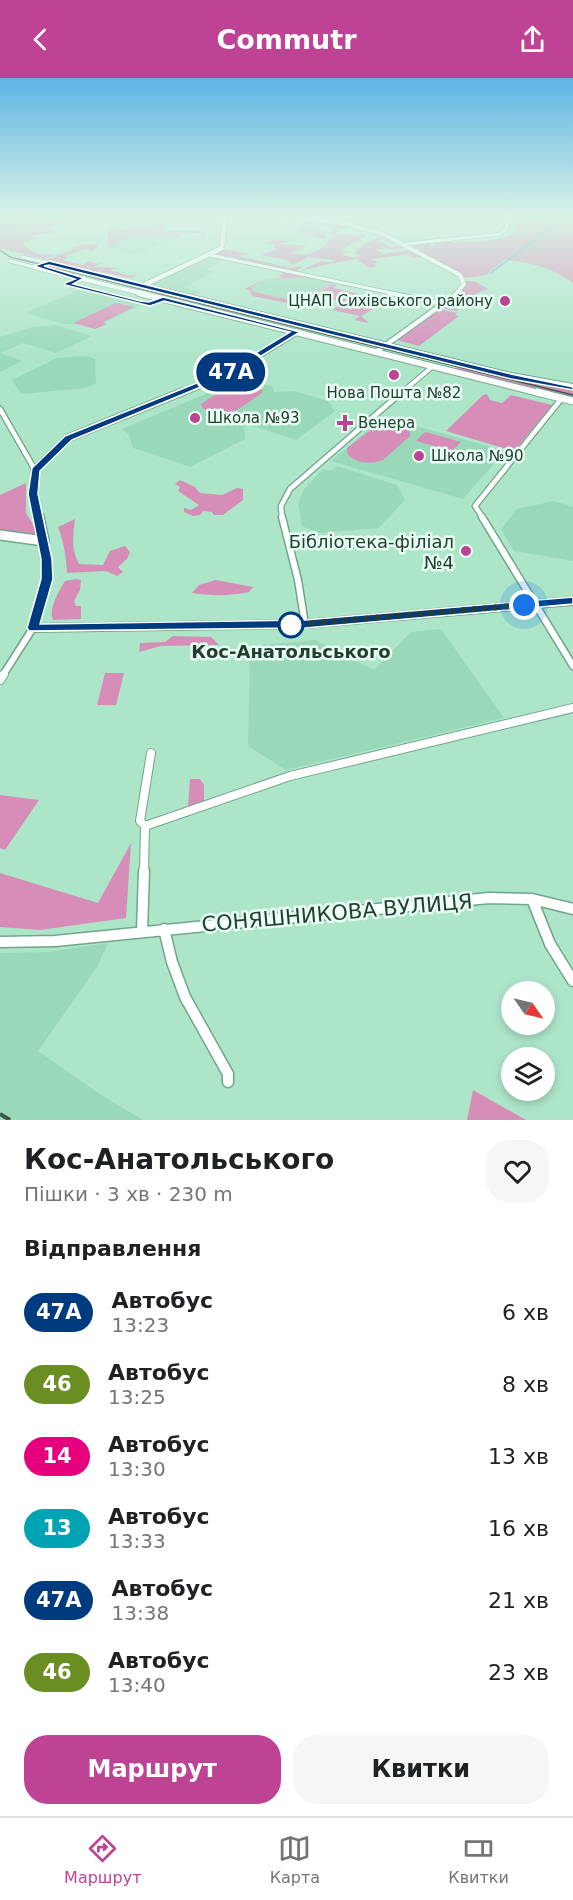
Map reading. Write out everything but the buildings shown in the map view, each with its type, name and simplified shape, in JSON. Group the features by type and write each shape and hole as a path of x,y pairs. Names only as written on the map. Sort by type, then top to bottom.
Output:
{"main road":[{"path":"132,291 191,264"},
{"path":"142,286 511,376 573,387"},
{"path":"132,291 573,401"},
{"path":"0,535 44,541 33,494 35,470 68,438 227,374 296,332"}],"street":[{"path":"20,264 132,291"},
{"path":"37,268 43,264"},
{"path":"52,264 142,286"},
{"path":"251,264 442,304"},
{"path":"376,352 459,292 464,284 463,279 443,264"},
{"path":"305,624 298,580 282,521 281,506 285,496 303,476 433,366"},
{"path":"562,398 476,506 573,666"},
{"path":"0,409 35,470"},
{"path":"0,680 33,628 47,579 44,541"},
{"path":"33,628 305,624 573,601"},
{"path":"145,826 290,776 573,708"},
{"path":"142,931 145,826 140,820 151,753"},
{"name":"СОНЯШНИКОВА ВУЛИЦЯ","path":"0,942 55,941 489,898 532,899 573,909"},
{"path":"532,899 550,944 573,981"},
{"path":"164,929 172,963 185,997 228,1074 228,1082"}],"shaded area":[{"path":"61,264 101,264 93,267 118,268 109,270 130,276 138,273 131,278 99,273 102,269 97,273 89,271 90,266 88,270"},
{"path":"194,264 219,264 206,270 214,272 184,287 201,292 191,297 149,287 148,284"},
{"path":"257,264 272,264 291,268 304,266 295,272 289,271 290,269"},
{"path":"315,264 330,264 328,264 300,271"},
{"path":"363,264 374,264 377,266 369,268"},
{"path":"441,264 500,264 486,275 465,278"},
{"path":"529,264 573,264 573,283 557,273"},
{"path":"285,273 306,277 265,280 251,287 254,292 294,299 309,295 331,283 311,278 333,283 302,300 308,307 252,296 249,290 244,289 264,280 281,278 280,275"},
{"path":"307,277 331,283 304,299 294,301 254,292 251,287 265,280"},
{"path":"465,281 474,281 488,289 481,291 457,308 459,310 457,311 441,308 461,292"},
{"path":"333,284 337,285 333,288 371,297 361,304 373,309 361,316 369,323 354,320 360,316 332,310 344,302 315,295"},
{"path":"81,289 141,305 100,325 63,324 25,313"},
{"path":"116,303 134,307 103,322 107,324 95,329 73,323"},
{"path":"439,309 457,313 455,315 459,316 419,346 396,340"},
{"path":"55,325 92,336 56,353 23,343 0,353 0,337 33,327"},
{"path":"0,353 22,361 0,372"},
{"path":"86,356 95,359 96,383 85,388 21,394 12,380 57,358"},
{"path":"460,365 573,389 573,399 455,370"},
{"name":"Школа №93","path":"244,378 273,387 274,392 294,391 328,401 335,411 296,440 244,423 245,439 190,467 133,448 129,435 122,429"},
{"path":"233,383 259,386 263,392 233,412 225,414 209,413 202,407 201,404"},
{"path":"487,394 490,400 502,403 511,395 552,405 516,449 510,450 446,431 483,395"},
{"name":"Школа №90","path":"384,417 505,451 463,499 331,461"},
{"path":"380,423 397,423 410,430 410,436 383,460 365,462 348,455 347,448"},
{"path":"425,432 461,442 452,451 416,441"},
{"path":"337,466 397,485 405,500 379,528 319,533 302,526 298,504 304,489 323,469 331,471"},
{"path":"180,480 195,487 200,493 222,495 237,488 243,489 243,500 223,515 203,511 200,515 193,516 184,512 184,508 191,510 199,505 178,491 180,487 175,484"},
{"path":"26,483 26,513 37,531 33,536 0,533 0,495"},
{"path":"554,501 573,507 573,561 514,551 501,529 517,509"},
{"path":"75,519 73,537 76,559 79,564 103,565 110,551 125,546 130,552 127,559 118,567 123,572 117,576 106,571 67,573 58,527"},
{"path":"81,580 80,590 74,601 76,606 81,606 81,619 53,620 53,605 65,581"},
{"path":"216,580 253,587 249,592 234,594 192,593 199,585"},
{"path":"441,629 504,718 286,770 248,746 250,646 315,640 374,670 411,632"},
{"path":"173,636 211,637 219,645 161,646 139,652 140,643 165,642"},
{"path":"105,673 124,673 116,705 97,705"},
{"path":"190,779 200,779 204,785 204,801 188,807"},
{"path":"0,795 39,800 5,850 0,848"},
{"path":"131,843 126,918 40,930 0,927 0,873 98,903"},
{"path":"108,943 97,967 38,1051 101,1095 143,1120 0,1120 0,953 48,952"},
{"path":"473,1090 526,1120 467,1120"}],"waterway":[{"path":"491,273 503,264"}],"tram line":[{"path":"37,264 573,395"}],"railway":[{"path":"0,1114 10,1120"}],"bus line":[{"name":"47А","path":"43,264 37,268 81,278 67,284 146,304 163,298 296,332 215,380 68,438 35,470 33,494 47,559 47,579 33,628 305,624 573,601"},
{"name":"47А","path":"52,264 511,376 573,387"}],"place":[{"name":"ЦНАП Сихівського району","path":"505,301"},
{"name":"Нова Пошта №82","path":"394,375"},
{"name":"Школа №93","path":"195,418"},
{"name":"Венера","path":"345,423"},
{"name":"Школа №90","path":"419,456"},
{"name":"Бібліотека-філіал №4","path":"466,551"},
{"name":"Кос-Анатольського","path":"291,625"}],"route":[{"path":"291,625 524,605"}]}
